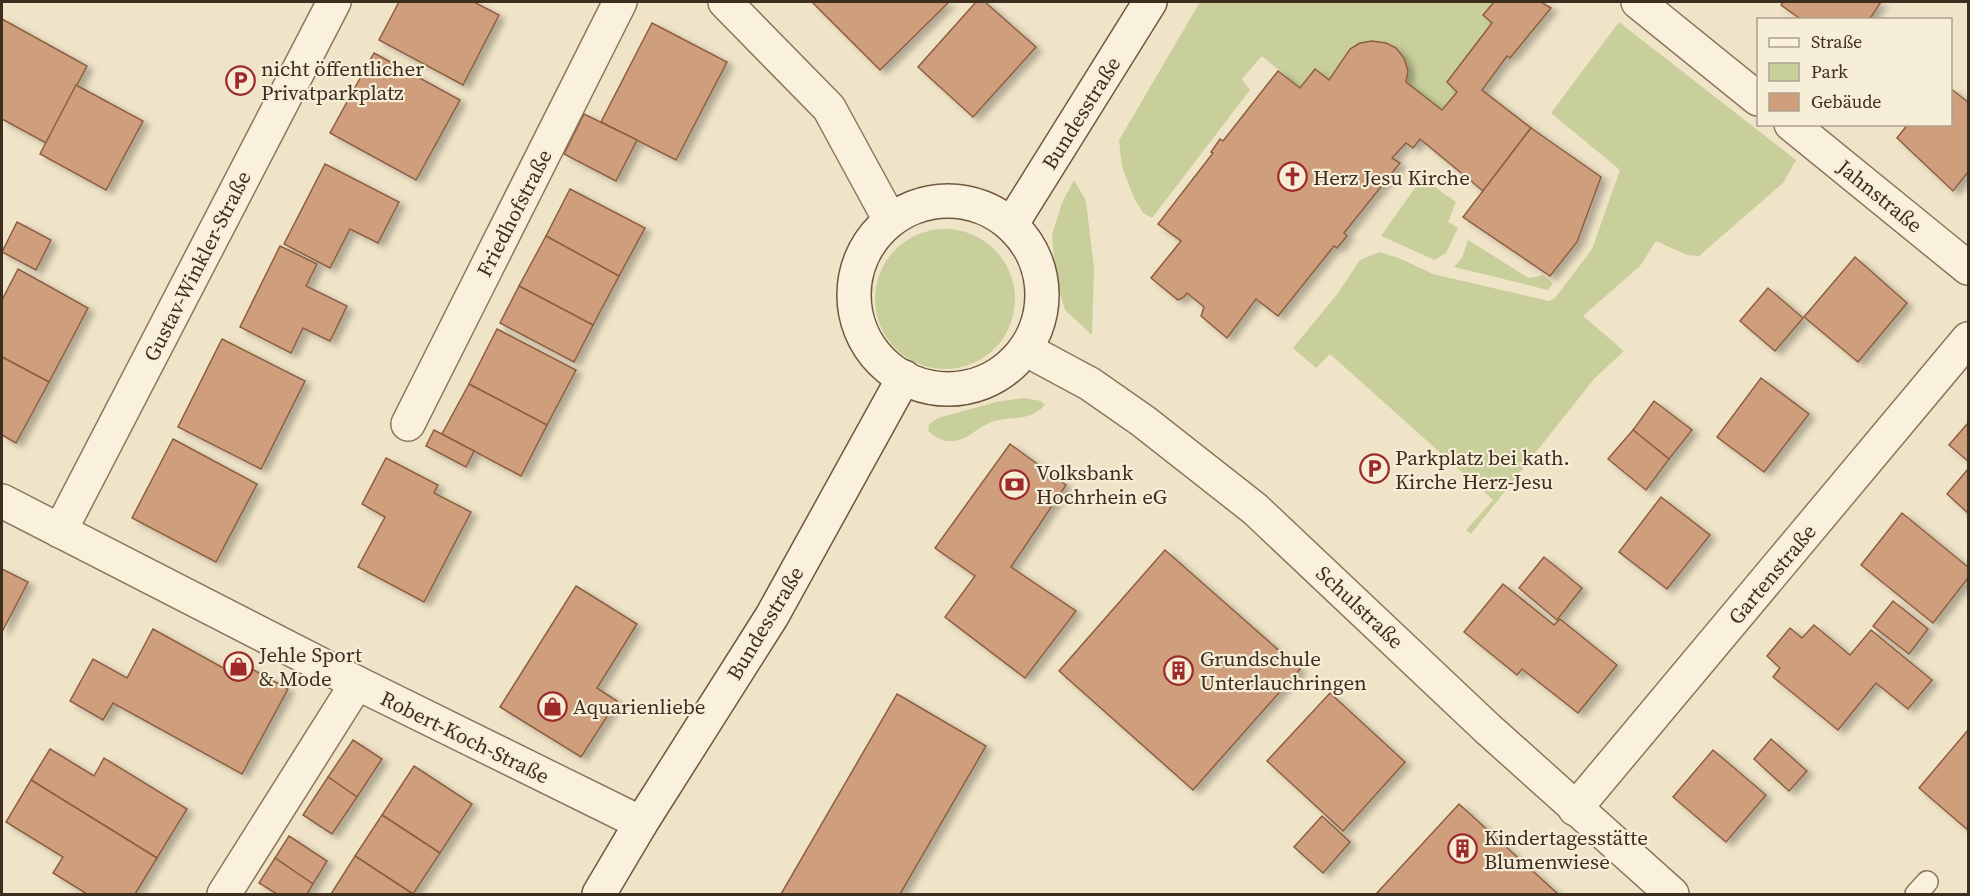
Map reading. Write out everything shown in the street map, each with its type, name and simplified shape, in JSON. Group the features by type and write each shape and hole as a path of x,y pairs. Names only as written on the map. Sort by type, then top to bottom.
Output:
{"street":[{"name":"Gustav-Winkler-Straße","path":"60,531 334,2"},
{"name":"Friedhofstraße","path":"408,424 620,2"},
{"path":"725,2 829,108 890,220"},
{"name":"Bundesstraße","path":"1011,225 1150,2"},
{"path":"1638,2 1757,98"},
{"name":"Jahnstraße","path":"1793,126 1968,267"},
{"path":"938,201 965,202 990,210 1011,225 1027,242 1037,263 1042,285 1042,307 1025,349 1006,369 982,383 956,389 929,387 904,377 879,359 862,333 854,303 857,272 869,243 890,220 913,207 938,201"},
{"name":"Gartenstraße","path":"1575,809 1968,339"},
{"name":"Schulstraße","path":"1025,349 1090,384 1143,421 1255,509 1575,809 1671,894"},
{"name":"Bundesstraße","path":"599,894 641,823 772,616 904,377"},
{"name":"Robert-Koch-Straße","path":"2,501 357,684 641,823"},
{"path":"224,894 357,684"}],"green space":[{"path":"1200,2 1494,2 1483,15 1492,23 1447,82 1457,92 1442,110 1406,82 1408,70 1406,62 1400,54 1384,43 1371,41 1359,44 1345,55 1329,80 1315,70 1300,88 1262,56 1242,79 1250,90 1152,218 1143,213 1134,198 1122,167 1119,140"},
{"path":"1619,22 1796,160 1783,183 1699,256 1687,255 1656,241 1640,266 1583,316 1624,351 1594,379 1471,534 1466,530 1493,500 1330,354 1316,368 1293,348 1338,293 1360,260 1379,252 1399,258 1433,274 1549,301 1555,298 1592,249 1620,170 1551,113"},
{"path":"1422,178 1456,202 1448,222 1458,228 1446,253 1435,260 1381,236"},
{"path":"1074,180 1086,201 1094,268 1092,335 1065,310 1058,288 1054,261 1052,235 1062,203"},
{"path":"945,229 972,234 995,249 1010,272 1015,299 1010,326 995,349 972,364 945,369 918,364 895,349 880,326 875,299 880,272 895,249 918,234"},
{"path":"1468,240 1529,278 1543,275 1553,283 1548,290 1454,267 1462,258"},
{"path":"1024,398 1041,401 1045,405 1032,415 995,421 958,440 943,440 928,431 929,424 938,418 996,402"}],"building":[{"path":"399,2 474,2 499,15 463,85 379,40"},
{"path":"812,2 949,2 880,70"},
{"path":"976,2 985,2 1036,47 973,117 918,67"},
{"name":"Herz Jesu Kirche","path":"1494,2 1541,2 1551,8 1510,58 1507,56 1482,90 1531,128 1483,191 1420,139 1413,148 1406,143 1392,158 1400,163 1344,233 1347,236 1337,248 1334,246 1278,316 1256,299 1227,338 1201,316 1204,307 1187,293 1178,300 1151,278 1181,241 1158,224 1213,153 1211,152 1220,139 1223,141 1278,71 1300,88 1315,69 1329,80 1350,49 1360,43 1372,41 1386,43 1396,48 1404,58 1408,71 1406,82 1442,110 1457,92 1447,82 1492,23 1483,15"},
{"path":"1783,2 1881,2 1870,18 1799,18 1781,5"},
{"path":"2,19 87,66 46,143 2,119"},
{"path":"652,23 727,62 676,160 601,122"},
{"path":"374,53 460,100 416,180 330,133"},
{"path":"76,85 143,121 106,190 40,154"},
{"path":"1952,90 1968,102 1968,172 1953,191 1897,138 1906,126 1952,126"},
{"path":"584,114 637,140 616,181 564,154"},
{"path":"1531,128 1601,177 1577,242 1550,276 1463,217"},
{"path":"325,164 399,202 378,243 350,229 330,268 284,244"},
{"path":"570,189 645,228 619,276 546,236"},
{"path":"17,222 51,240 36,270 2,252"},
{"path":"546,236 619,276 593,325 519,286"},
{"path":"280,246 317,264 306,286 347,306 330,341 303,328 291,353 240,327"},
{"path":"1855,257 1907,303 1858,362 1804,317"},
{"path":"18,269 88,308 49,382 2,357 2,300"},
{"path":"519,286 593,325 574,362 500,323"},
{"path":"1768,288 1803,318 1775,351 1740,321"},
{"path":"497,329 576,370 547,425 469,384"},
{"path":"222,339 305,381 261,469 178,427"},
{"path":"2,357 49,382 16,443 2,435"},
{"path":"1761,378 1809,414 1764,472 1717,437"},
{"path":"469,384 547,425 521,476 442,434"},
{"path":"1654,401 1692,430 1669,459 1633,430"},
{"path":"1968,423 1968,461 1949,445"},
{"path":"434,430 474,451 466,467 426,446"},
{"path":"1633,430 1669,459 1646,490 1608,459"},
{"path":"173,439 257,484 216,562 132,518"},
{"path":"1010,444 1066,485 1011,567 1076,611 1025,678 945,617 975,576 935,548"},
{"path":"386,458 438,485 434,493 471,512 424,602 358,567 385,517 362,504"},
{"path":"1968,469 1968,513 1947,494"},
{"path":"1661,497 1710,535 1667,589 1619,552"},
{"path":"1902,513 1968,567 1968,578 1933,623 1861,565"},
{"name":"Grundschule Unterlauchringen","path":"1165,550 1300,669 1193,790 1059,671"},
{"path":"1544,557 1582,588 1557,620 1519,588"},
{"path":"2,569 28,582 2,632"},
{"path":"1503,584 1554,625 1560,619 1617,665 1578,713 1522,669 1517,675 1464,632"},
{"path":"576,586 637,624 597,688 617,701 581,757 500,707"},
{"path":"1893,601 1928,629 1909,654 1873,626"},
{"path":"1814,625 1850,655 1871,630 1932,680 1908,709 1876,683 1838,730 1773,677 1780,668 1767,656 1790,628 1802,638"},
{"path":"153,629 225,669 232,658 288,689 242,774 113,703 103,720 70,701 93,659 127,678"},
{"path":"1330,693 1405,762 1343,831 1267,761"},
{"path":"897,694 986,746 900,894 781,894"},
{"path":"1968,730 1968,830 1919,788"},
{"path":"1771,739 1807,771 1789,791 1754,759"},
{"path":"353,740 382,759 357,797 328,777"},
{"path":"50,749 94,776 104,758 187,809 157,858 31,780"},
{"path":"1713,750 1766,795 1726,842 1673,797"},
{"path":"414,766 472,804 440,853 382,815"},
{"path":"328,777 357,797 332,834 303,815"},
{"path":"31,780 157,858 135,894 87,894 53,873 63,857 6,822"},
{"name":"Kindertagesstätte Blumenwiese","path":"1459,804 1558,894 1376,894"},
{"path":"382,815 440,853 413,894 355,856"},
{"path":"1322,816 1350,842 1323,873 1294,847"},
{"path":"289,836 327,861 313,884 275,858"},
{"path":"355,856 413,894 331,894"},
{"path":"275,858 313,884 307,894 277,894 259,883"}],"place":[{"name":"nicht öffentlicher Privatparkplatz","path":"240,80"},
{"name":"Herz Jesu Kirche","path":"1292,177"},
{"name":"Parkplatz bei kath. Kirche Herz-Jesu","path":"1374,469"},
{"name":"Volksbank Hochrhein eG","path":"1015,484"},
{"name":"Jehle Sport & Mode","path":"238,666"},
{"name":"Grundschule Unterlauchringen","path":"1179,670"},
{"name":"Aquarienliebe","path":"552,706"},
{"name":"Kindertagesstätte Blumenwiese","path":"1463,849"}]}
